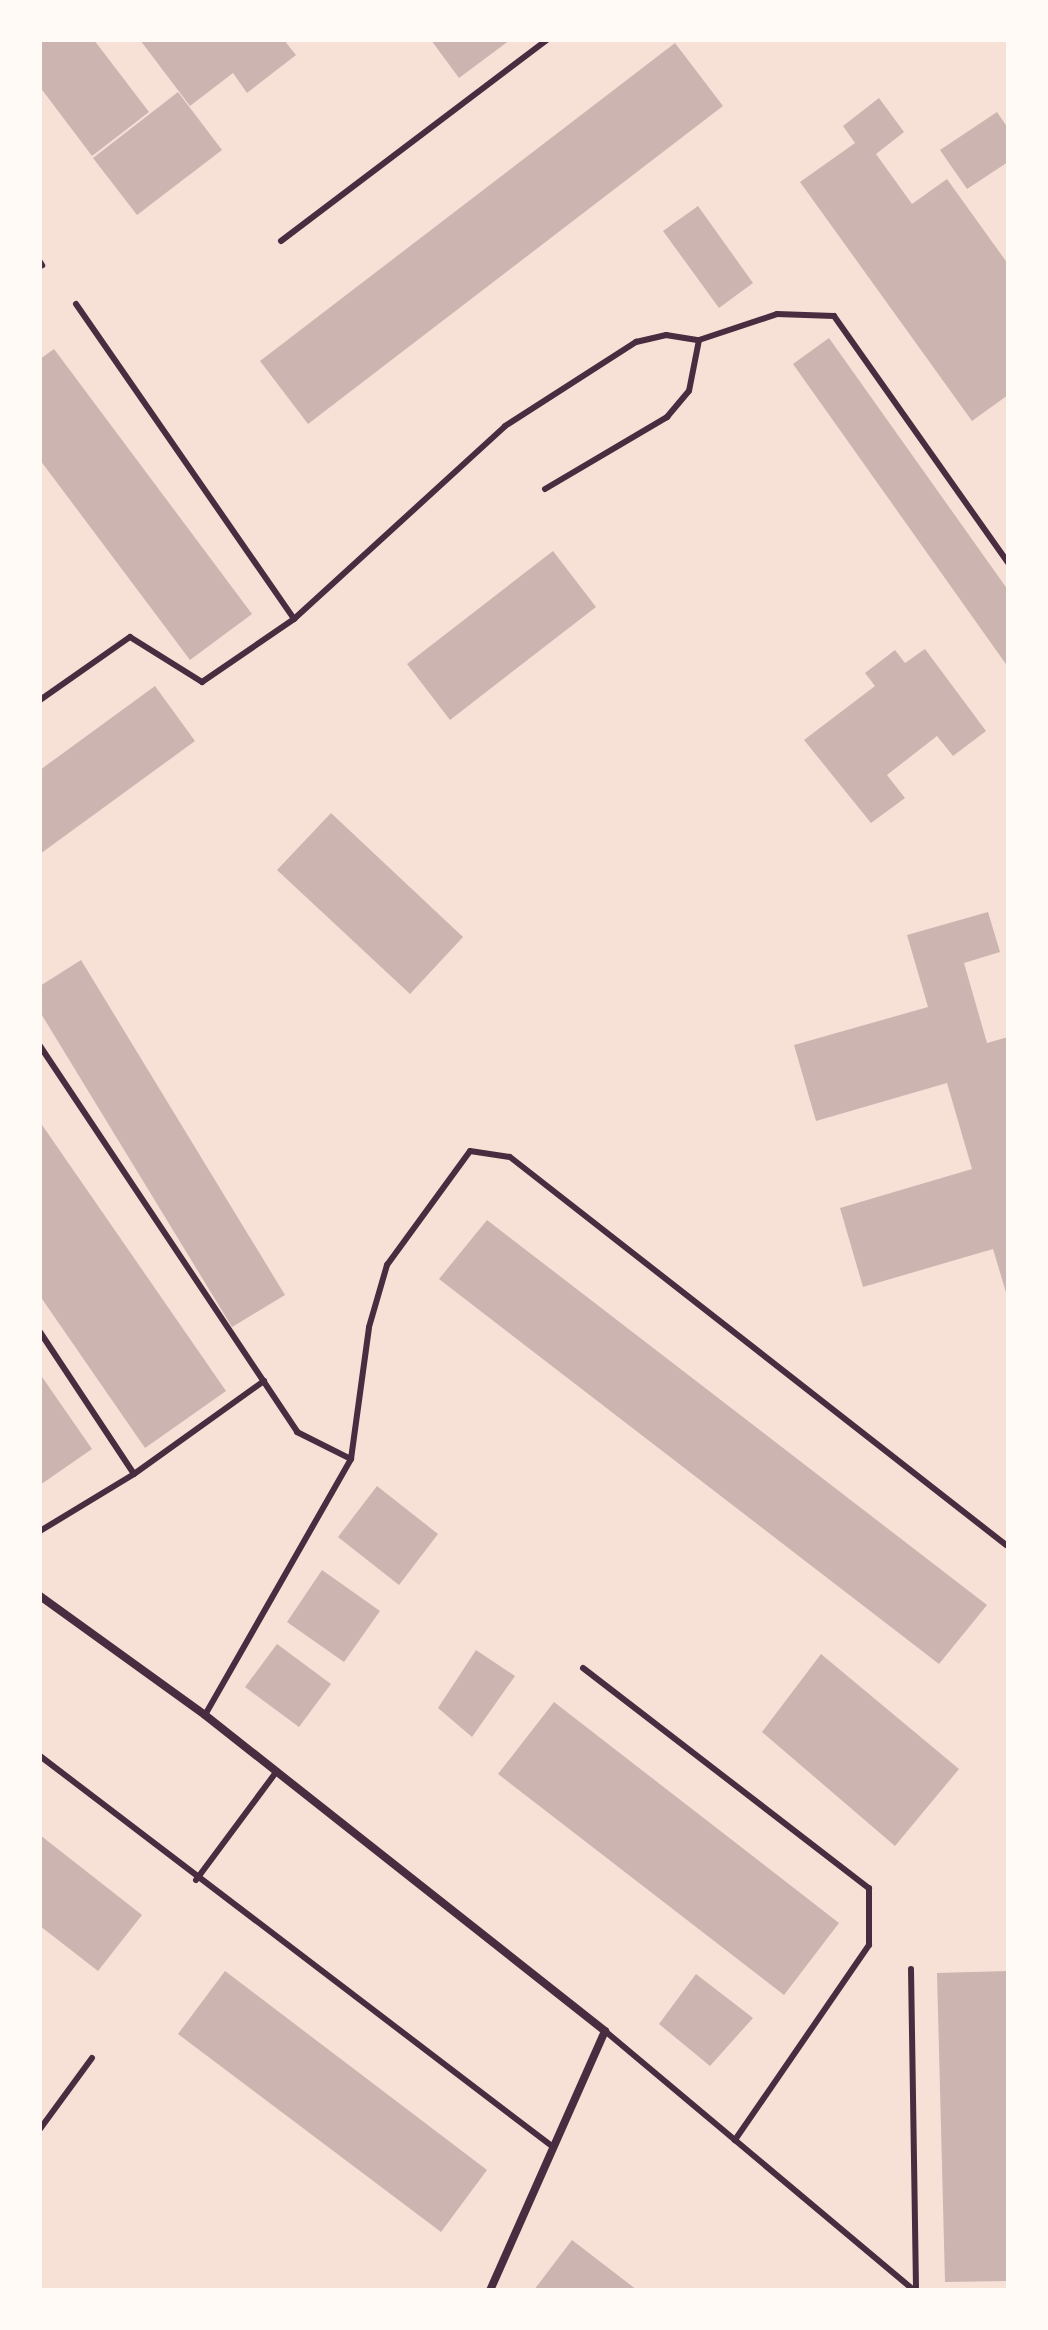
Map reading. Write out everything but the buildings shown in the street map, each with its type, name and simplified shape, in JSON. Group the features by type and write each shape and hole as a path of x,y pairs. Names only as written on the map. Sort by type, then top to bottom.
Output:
{"street":[{"path":"40,1596 205,1715 605,2031 490,2290"}],"lane":[{"path":"281,241 547,40"},
{"path":"76,304 294,619"},
{"path":"40,700 130,637 202,682 294,619 505,426 636,342 666,335 699,340 777,314 834,316 1008,563"},
{"path":"545,489 667,417 689,391 699,340"},
{"path":"40,1046 297,1432 351,1459"},
{"path":"205,1715 351,1459 369,1327 387,1265 470,1151 510,1157 1006,1545"},
{"path":"40,1332 134,1474"},
{"path":"40,1531 134,1474 264,1381"},
{"path":"583,1668 869,1888 869,1945 735,2140"},
{"path":"40,1756 196,1880 553,2147"},
{"path":"196,1880 277,1771"},
{"path":"911,1969 915,2290"},
{"path":"605,2031 915,2290"},
{"path":"40,2129 92,2058"}]}
